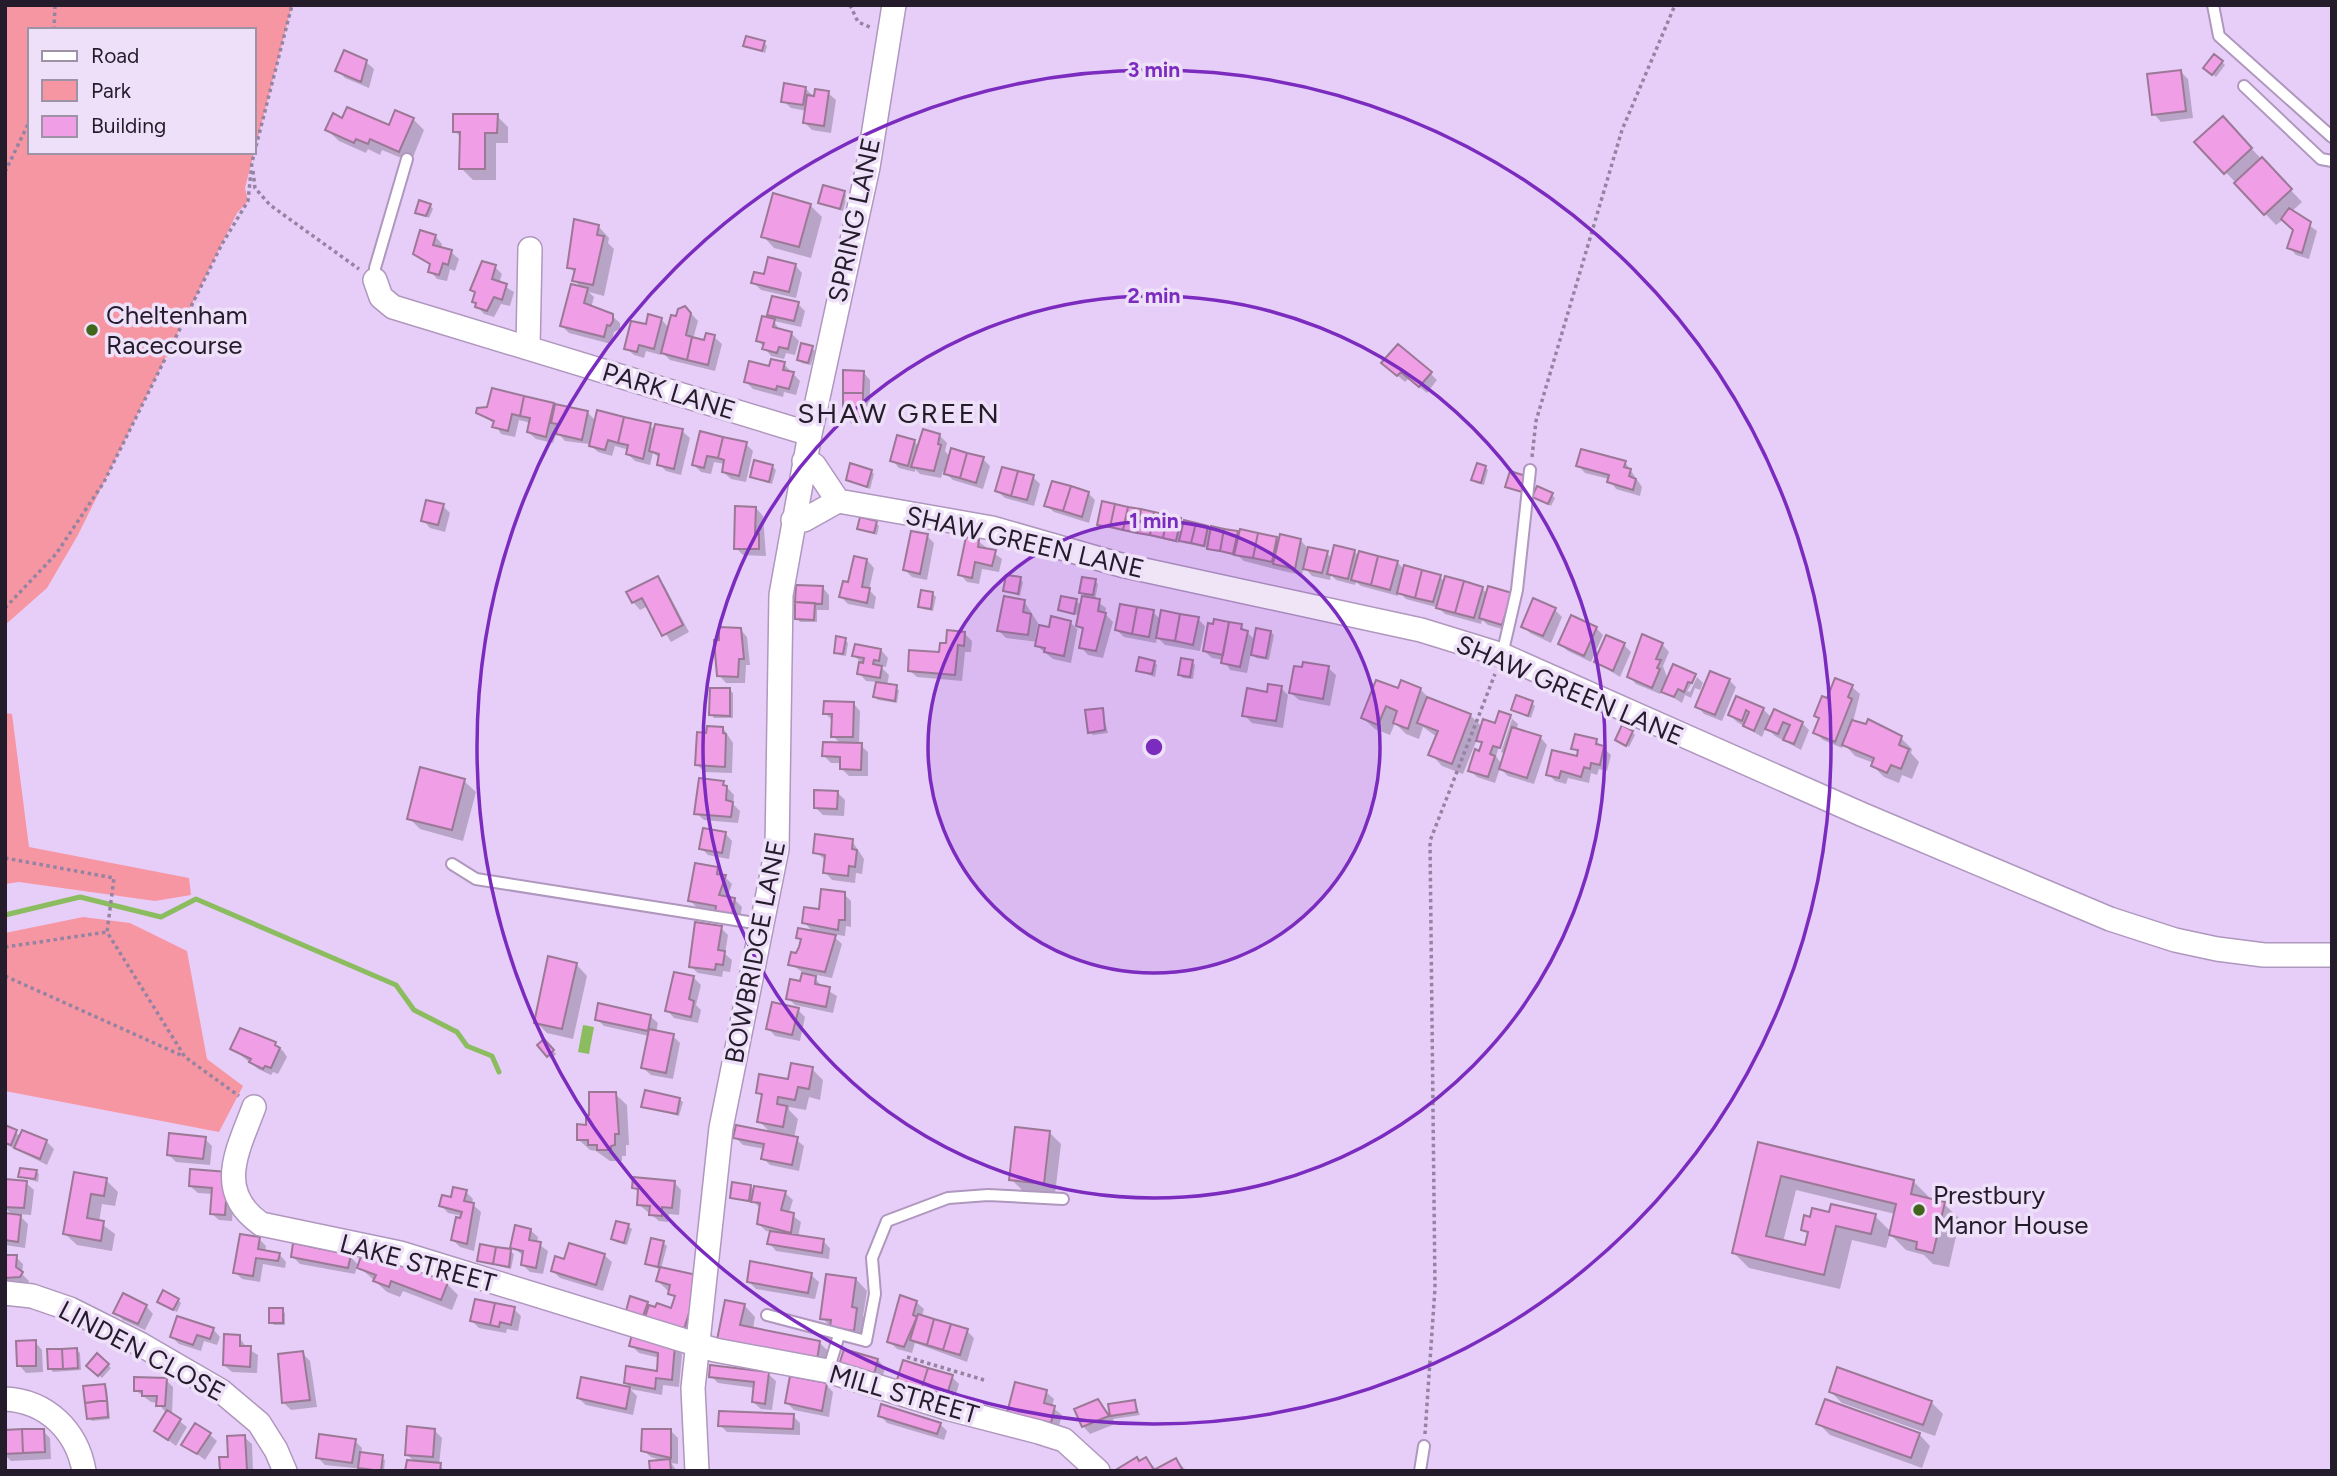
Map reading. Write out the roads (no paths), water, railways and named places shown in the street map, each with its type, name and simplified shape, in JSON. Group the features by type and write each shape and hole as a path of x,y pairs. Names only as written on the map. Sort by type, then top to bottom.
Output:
{"street":[{"name":"SPRING LANE","path":"810,434 868,167 894,5"},
{"path":"528,348 530,249"},
{"name":"PARK LANE","path":"375,280 381,297 393,307 810,434"},
{"name":"BOWBRIDGE LANE","path":"697,1471 693,1388 721,1128 777,849 781,594 810,434"},
{"path":"793,520 804,520 838,501 814,465 804,461"},
{"name":"SHAW GREEN LANE","path":"838,501 992,528 1121,565 1421,630 1502,655 1776,778 2110,919 2175,940 2217,949 2264,955 2332,955"},
{"name":"LAKE STREET","path":"254,1108 235,1158 233,1180 239,1201 261,1224 400,1253 698,1344"},
{"name":"LINDEN CLOSE","path":"5,1293 32,1296 70,1309 220,1391 259,1423 285,1471"},
{"name":"MILL STREET","path":"698,1344 715,1350 828,1371 1064,1440 1098,1471"},
{"path":"5,1399 37,1406 62,1423 78,1446 84,1471"}],"lane":[{"path":"2213,5 2219,36 2332,137"},
{"path":"2244,86 2321,159 2332,162"},
{"path":"375,280 375,268 407,159"},
{"path":"1502,655 1517,590 1530,470"},
{"path":"452,864 475,879 761,923"},
{"path":"768,1315 866,1341 875,1294 873,1258 887,1221 947,1198 988,1195 1063,1199"},
{"path":"828,1371 839,1335"},
{"path":"1420,1471 1424,1446"}],"waterway":[{"path":"5,915 80,897 161,917 196,899 396,985 414,1010 457,1032 467,1046 492,1056 499,1072"}],"place":[{"name":"Cheltenham Racecourse","path":"92,330"},
{"name":"Prestbury Manor House","path":"1919,1210"}],"district":[{"name":"SHAW GREEN","path":"899,413"}]}
